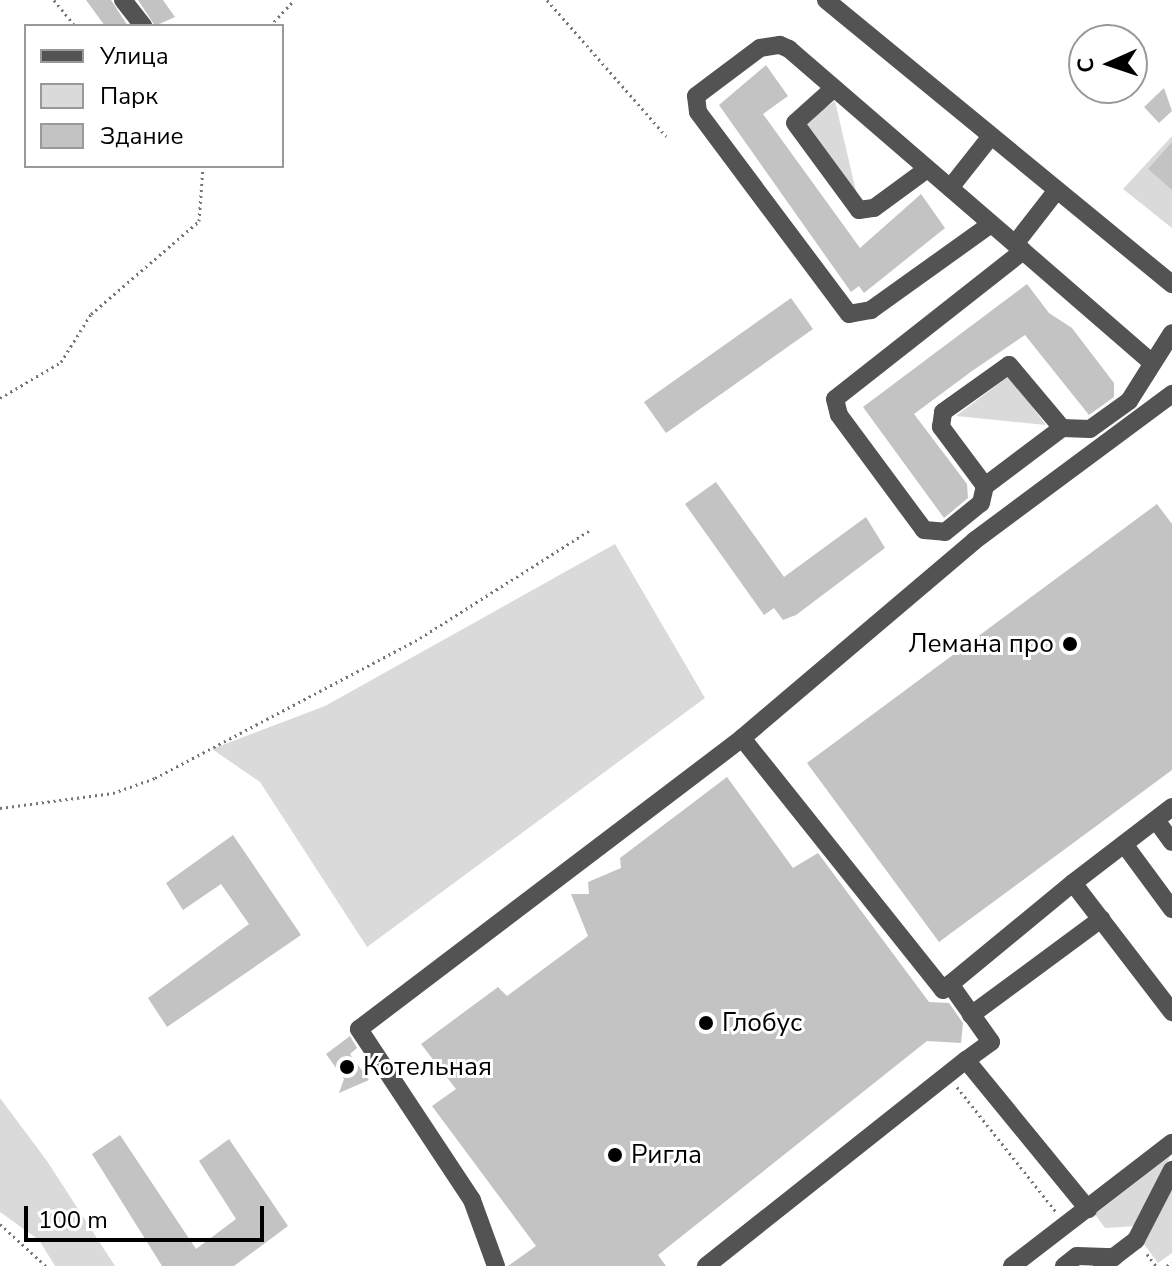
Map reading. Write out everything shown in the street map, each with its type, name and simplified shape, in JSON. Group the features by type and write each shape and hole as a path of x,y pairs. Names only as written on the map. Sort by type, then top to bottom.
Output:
{"street":[{"path":"123,0 141,24"},
{"path":"826,0 1172,284"},
{"path":"991,224 871,310 840,308 694,104 700,92 770,44 789,49 1150,361"},
{"path":"834,88 795,123 859,210 874,208 927,169"},
{"path":"950,188 991,136"},
{"path":"1057,190 1019,248 835,399 839,415 930,534 945,532 975,509 985,486 1062,428 1090,429 1129,401 1150,361 1172,333"},
{"path":"985,486 939,422 968,394 1014,365 1062,428"},
{"path":"496,1266 472,1200 359,1029 742,738 974,541 1172,394"},
{"path":"742,738 943,990 1073,883 1172,807"},
{"path":"1156,820 1172,842"},
{"path":"1124,844 1172,909"},
{"path":"1073,883 1172,1012"},
{"path":"971,1015 1101,919"},
{"path":"706,1266 991,1042 950,984"},
{"path":"966,1060 1088,1209"},
{"path":"1012,1266 1172,1143"},
{"path":"1064,1266 1077,1256 1108,1262 1136,1240 1172,1170"}],"path":[{"path":"54,0 73,24"},
{"path":"272,24 294,0"},
{"path":"547,0 666,136"},
{"path":"0,398 61,362 91,314 199,221 203,168"},
{"path":"0,808 113,793 155,778 420,638 590,530"},
{"path":"947,1075 1066,1225"},
{"path":"0,1224 46,1266"},
{"path":"1167,1266 1172,1262"}],"green space":[{"path":"835,101 858,200 802,124"},
{"path":"1172,136 1172,228 1123,189"},
{"path":"1009,376 1046,425 956,416"},
{"path":"615,544 705,698 367,947 260,782 212,749 325,706"},
{"path":"0,1098 47,1161 115,1266 55,1266 39,1240 0,1212"},
{"path":"1171,1155 1136,1226 1105,1228 1095,1214"},
{"path":"1172,1187 1172,1253 1158,1263 1144,1244"}],"building":[{"path":"86,0 111,0 127,24 104,24"},
{"path":"138,0 163,0 175,17 154,24"},
{"path":"766,65 788,96 763,114 860,248 921,194 945,228 864,293 859,286 851,292 719,105"},
{"path":"1164,88 1172,111 1159,123 1144,107"},
{"path":"1172,142 1172,190 1148,169"},
{"path":"1027,284 1049,313 1072,328 1114,383 1114,397 1089,415 1025,335 972,371 914,414 967,484 968,498 944,518 863,407"},
{"path":"791,298 813,329 666,433 644,402"},
{"path":"716,482 784,577 866,517 885,548 796,615 783,620 774,608 764,615 685,504"},
{"name":"Лемана про","path":"1157,504 1172,524 1172,770 939,942 807,763"},
{"name":"Глобус","path":"727,777 793,868 818,853 929,1002 949,1003 963,1023 961,1043 927,1041 658,1255 666,1266 508,1266 536,1246 432,1106 456,1089 421,1044 498,987 507,996 588,936 571,894 589,894 588,882 621,868 620,858"},
{"path":"233,835 301,935 167,1027 148,998 249,924 221,884 183,910 166,883"},
{"name":"Котельная","path":"350,1036 357,1048 350,1054 369,1080 339,1093 344,1079 326,1054"},
{"path":"120,1135 196,1249 236,1219 199,1161 229,1139 288,1226 234,1266 162,1266 92,1154"}],"place":[{"name":"Лемана про","path":"1070,644"},
{"name":"Глобус","path":"706,1023"},
{"name":"Котельная","path":"347,1067"},
{"name":"Ригла","path":"615,1155"}]}
